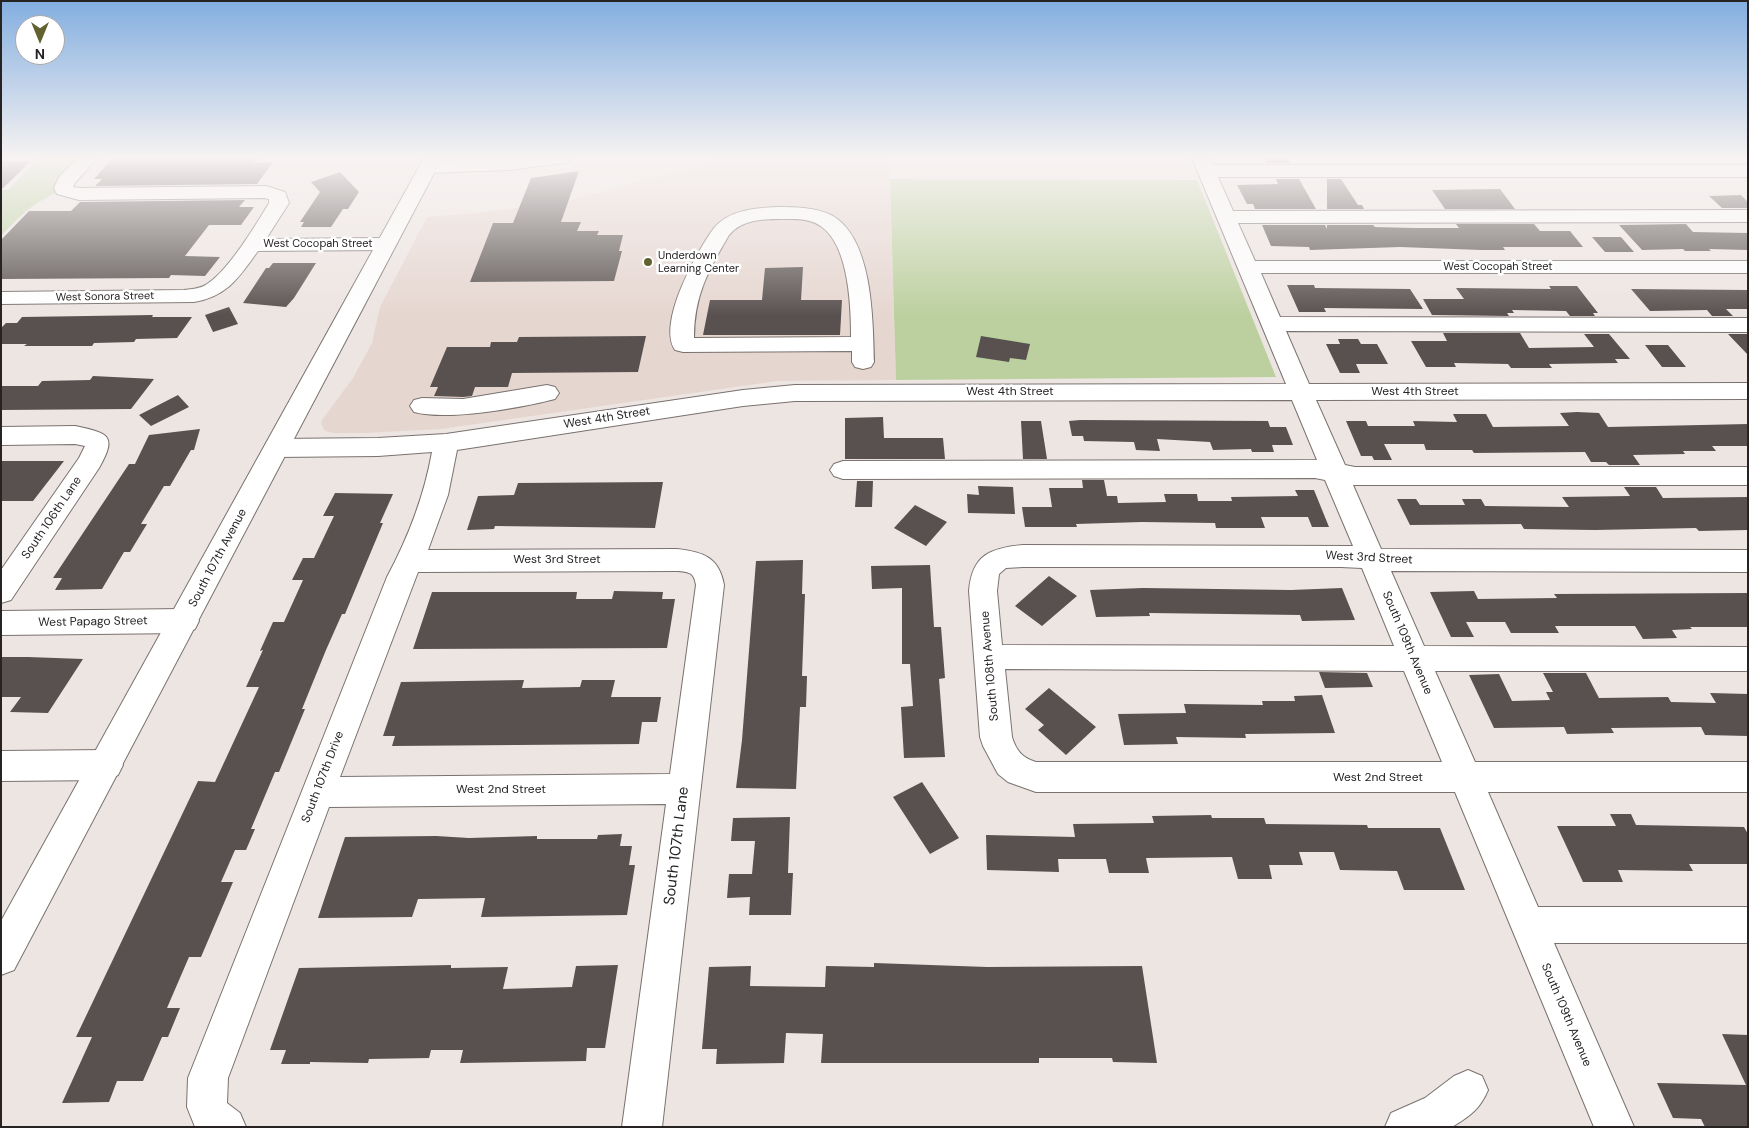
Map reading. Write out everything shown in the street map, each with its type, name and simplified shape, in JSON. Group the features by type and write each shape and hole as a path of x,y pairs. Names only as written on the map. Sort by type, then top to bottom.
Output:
{"street":[{"path":"250,245 274,211"},
{"name":"South 107th Avenue","path":"1,957 185,621 404,211"},
{"name":"South 109th Avenue","path":"1223,211 1614,1127"},
{"path":"769,212 798,213 824,218 839,232 853,264 861,295 862,353 683,346 683,324 688,293 720,232 730,223 769,212"},
{"path":"1226,217 1748,216"},
{"name":"West Cocopah Street","path":"250,245 386,244"},
{"name":"West Sonora Street","path":"1,298 180,296 208,292 216,288 227,278 250,245"},
{"name":"West Cocopah Street","path":"1248,267 1748,267"},
{"path":"1272,324 1748,324"},
{"name":"West 4th Street","path":"276,448 378,447 446,442 769,395 820,392 1748,391"},
{"path":"422,406 463,407 547,393"},
{"name":"South 106th Lane","path":"1,436 75,435 91,438 97,442 97,448 90,462 1,592"},
{"name":"South 107th Drive","path":"217,1120 205,1097 212,1065 401,577 410,560 436,494 446,442"},
{"path":"843,470 1316,469 1355,476 1748,476"},
{"name":"West 3rd Street","path":"991,563 1000,559 1023,556 1341,556 1399,561 1748,561"},
{"name":"West 3rd Street","path":"410,560 677,560 692,561 703,566"},
{"name":"South 108th Avenue","path":"991,563 986,571 983,591 996,737 1004,758 1011,767"},
{"name":"South 107th Lane","path":"642,1127 710,585 709,575 703,566"},
{"name":"West Papago Street","path":"1,623 185,621"},
{"path":"989,658 1748,660"},
{"path":"1,766 106,765"},
{"name":"West 2nd Street","path":"1011,767 1036,777 1050,778 1748,777"},
{"name":"West 2nd Street","path":"317,792 684,789"},
{"path":"1528,925 1748,925"},
{"path":"1405,1127 1431,1118 1454,1104 1468,1090"}],"shaded area":[{"name":"Underdown Learning Center","path":"496,211 891,211 896,380 777,381 441,429 365,433 333,433 325,431 321,424 322,420 353,378 372,343 380,307 427,217"}],"green space":[{"path":"1,211 27,211 16,221 1,236"},
{"path":"891,211 1209,211 1276,377 896,380"}],"building":[{"path":"29,211 251,211 241,225 209,225 185,256 220,257 205,276 1,279 1,240"},
{"path":"308,211 342,211 331,227 301,227 304,222 300,222"},
{"path":"518,211 565,211 561,222 581,222 577,231 599,231 597,235 623,235 619,251 622,251 614,281 470,282 493,223 513,223"},
{"path":"1456,224 1534,224 1540,231 1570,231 1583,247 1503,247 1505,250 1400,247 1310,250 1309,247 1271,246 1262,225 1325,225 1327,229 1327,225 1459,228"},
{"path":"1686,224 1693,232 1748,233 1748,250 1642,250 1619,225"},
{"path":"1592,237 1621,237 1634,252 1605,252"},
{"path":"273,263 316,263 294,298 286,307 243,303 266,268 269,268"},
{"path":"803,267 801,300 842,300 840,335 703,335 710,300 762,300 765,268"},
{"path":"1287,285 1314,285 1315,288 1410,289 1423,309 1324,308 1326,312 1299,312"},
{"path":"1549,286 1577,286 1598,313 1593,313 1595,316 1570,316 1566,311 1512,310 1514,313 1507,313 1509,316 1432,315 1423,299 1464,299 1456,288 1551,289"},
{"path":"1631,289 1748,290 1748,309 1726,309 1733,316 1712,316 1707,310 1650,311"},
{"path":"229,307 238,324 213,332 205,315"},
{"path":"153,315 152,317 192,317 177,338 136,339 134,342 94,343 92,346 1,344 1,328 6,323 17,323 22,317"},
{"path":"1443,333 1520,333 1529,348 1594,347 1584,334 1609,334 1630,359 1615,359 1618,363 1549,364 1552,368 1511,368 1508,364 1454,363 1456,367 1426,367 1411,341 1447,341"},
{"path":"1728,334 1748,334 1748,355"},
{"path":"646,336 638,372 512,373 508,387 475,387 472,396 463,397 434,396 438,387 430,387 447,347 490,347 491,342 517,342 519,337"},
{"path":"981,336 1030,344 1026,360 1010,358 1009,362 976,357"},
{"path":"1338,339 1358,339 1361,344 1377,344 1388,364 1356,364 1360,373 1340,373 1326,344 1340,344"},
{"path":"1645,345 1668,345 1686,367 1662,367"},
{"path":"93,376 154,379 131,409 1,410 1,386 38,386 42,381 90,380"},
{"path":"178,395 189,407 151,426 139,415"},
{"path":"1560,413 1599,413 1608,427 1748,424 1748,446 1712,446 1716,451 1683,451 1685,454 1633,455 1640,465 1609,465 1606,462 1591,462 1585,452 1474,453 1472,450 1426,450 1424,444 1384,444 1392,460 1374,460 1372,456 1361,456 1346,421 1366,421 1368,426 1415,426 1413,421 1457,422 1453,414 1486,414 1493,427 1569,426"},
{"path":"883,417 884,438 943,438 945,459 845,459 845,418"},
{"path":"1021,421 1041,421 1047,459 1023,459"},
{"path":"1069,421 1268,421 1270,427 1286,427 1293,445 1272,445 1274,452 1252,452 1251,449 1213,450 1210,442 1157,439 1160,451 1136,450 1134,442 1084,441 1083,436 1072,436"},
{"path":"200,429 194,450 191,450 170,486 164,486 141,524 147,524 130,552 124,552 102,589 55,590 62,578 53,578 129,464 135,464 149,435"},
{"path":"1,461 64,461 33,501 1,501"},
{"path":"1082,480 1104,480 1107,496 1117,496 1118,503 1166,502 1164,494 1197,494 1198,501 1232,501 1231,497 1298,496 1295,490 1314,490 1329,527 1312,527 1308,517 1261,517 1265,528 1216,528 1215,523 1142,522 1076,524 1077,527 1025,527 1022,507 1052,507 1049,488 1083,488"},
{"path":"857,481 873,481 872,507 855,507"},
{"path":"663,482 655,528 495,526 494,529 467,530 478,496 514,495 518,483"},
{"path":"978,486 1013,487 1015,514 968,513 967,494 979,495"},
{"path":"1624,487 1656,487 1663,498 1748,497 1748,530 1699,531 1696,528 1524,529 1521,524 1410,525 1397,499 1416,499 1420,505 1465,505 1462,499 1481,499 1485,506 1569,507 1562,497 1630,496"},
{"path":"335,493 393,494 345,614 342,614 326,650 302,709 305,709 279,772 275,772 251,829 255,829 246,850 235,850 221,882 233,882 201,957 189,957 167,1008 180,1008 168,1037 162,1037 143,1081 117,1081 109,1102 62,1103 92,1037 76,1037 198,781 215,782 259,687 246,687 263,650 260,651 273,622 284,622 303,580 292,580 303,558 314,558 334,516 323,516"},
{"path":"915,505 947,522 926,546 894,528"},
{"path":"803,560 802,594 805,594 802,676 807,676 806,707 800,707 796,789 736,788 742,740 756,561"},
{"path":"930,565 934,627 941,627 945,678 939,679 945,757 904,758 901,707 913,706 910,664 902,664 902,588 872,589 871,566"},
{"path":"1049,576 1077,596 1042,626 1015,606"},
{"path":"1143,588 1291,590 1342,588 1355,620 1302,621 1300,615 1149,613 1150,616 1096,617 1090,590"},
{"path":"614,591 663,592 662,599 675,599 667,648 413,649 432,592 577,592 576,599 612,599"},
{"path":"1474,591 1478,599 1557,598 1554,594 1748,593 1748,627 1690,627 1692,629 1672,630 1677,638 1643,639 1635,626 1555,626 1559,633 1511,633 1505,622 1466,622 1474,637 1451,637 1430,592"},
{"path":"1,657 83,659 48,713 10,712 21,697 1,697"},
{"path":"1319,672 1367,673 1373,687 1325,688"},
{"path":"1543,673 1586,673 1599,698 1668,697 1671,702 1716,703 1710,693 1748,694 1748,736 1705,735 1701,727 1611,728 1614,733 1567,734 1564,727 1494,728 1469,675 1499,674 1512,701 1550,700 1546,692 1553,692"},
{"path":"524,680 522,688 580,687 582,680 615,680 611,697 661,697 657,722 642,722 639,744 392,746 395,736 383,736 401,682"},
{"path":"1049,688 1096,727 1066,755 1038,730 1044,725 1025,709"},
{"path":"1322,695 1335,733 1245,734 1246,738 1176,737 1178,744 1124,745 1118,714 1186,713 1184,704 1263,705 1262,701 1295,701 1294,696"},
{"path":"922,782 959,838 930,854 893,797"},
{"path":"1610,814 1631,814 1636,825 1744,827 1748,834 1748,864 1689,864 1693,871 1618,870 1623,882 1583,882 1557,826 1616,826"},
{"path":"1211,815 1212,818 1264,818 1266,824 1367,825 1368,828 1440,828 1465,890 1404,890 1397,871 1340,870 1334,852 1299,852 1303,865 1269,865 1272,879 1238,879 1232,857 1146,858 1149,873 1109,873 1106,859 1058,859 1059,872 987,870 986,835 1075,837 1073,824 1154,823 1152,816"},
{"path":"790,817 788,873 793,873 791,915 749,915 750,897 727,898 729,874 752,874 755,841 731,841 733,818"},
{"path":"622,834 620,846 632,846 629,865 635,865 627,915 481,917 485,898 418,899 412,917 318,918 345,837 436,836 469,838 537,836 537,839 597,839 598,835"},
{"path":"874,963 987,967 1142,966 1157,1063 1113,1062 1112,1058 1039,1058 1039,1063 821,1063 823,1034 786,1033 784,1063 716,1064 717,1049 702,1049 709,967 751,966 750,986 825,987 826,966 874,967"},
{"path":"451,965 451,968 508,967 503,989 572,987 576,966 618,965 605,1048 587,1048 586,1061 460,1063 463,1050 431,1050 429,1058 369,1059 368,1063 310,1062 310,1064 281,1064 286,1050 270,1050 299,968"},
{"path":"1722,1034 1748,1035 1748,1127 1705,1127 1701,1119 1673,1118 1657,1083 1746,1085"}],"place":[{"name":"Underdown Learning Center","path":"648,262"}]}
